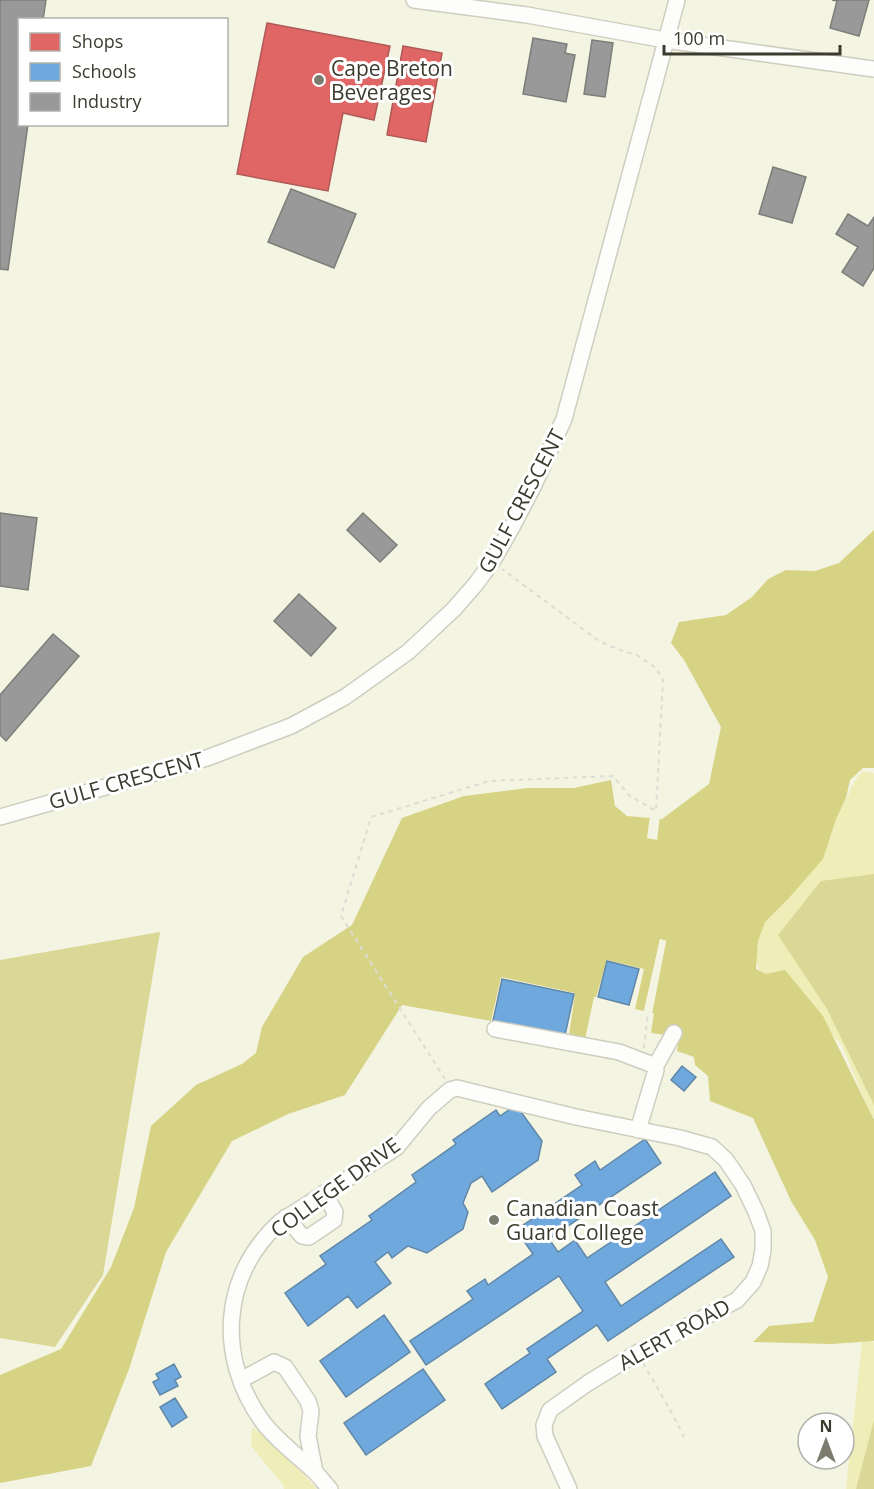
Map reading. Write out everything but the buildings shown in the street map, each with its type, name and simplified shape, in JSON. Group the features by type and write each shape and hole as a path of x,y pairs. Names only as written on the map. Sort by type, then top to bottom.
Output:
{"street":[{"path":"414,0 527,15 665,40 874,69"},
{"name":"GULF CRESCENT","path":"0,817 207,758 250,743 307,718 345,697 408,652 454,609 492,562 533,487 564,419 677,0"},
{"path":"495,1029 619,1052 649,1063"},
{"path":"638,1130 649,1063 674,1033"},
{"name":"COLLEGE DRIVE","path":"330,1489 269,1429 250,1403 234,1355 231,1330 232,1310 238,1284 246,1265 270,1231 286,1217 396,1148 429,1108 454,1088 638,1130"},
{"name":"ALERT ROAD","path":"569,1489 544,1436 544,1425 548,1413 559,1402 637,1353 732,1305 758,1273 761,1262 764,1243 760,1221 738,1177 720,1153 712,1147 638,1130"},
{"path":"286,1217 302,1236 309,1237 334,1221 335,1212 324,1193"},
{"path":"241,1380 274,1362 285,1367 308,1401 311,1411 308,1436 315,1472"}],"path":[{"path":"417,1034 341,916 371,817 489,781 613,776 630,796 656,811 663,680 656,668 637,655 618,650 599,641 492,562"},
{"path":"648,1012 649,1063"},
{"path":"637,1353 684,1437"}],"shaded area":[{"path":"874,530 874,768 863,768 850,780 846,798 836,819 823,859 765,922 758,941 756,969 766,974 785,970 823,1016 874,1120 874,1341 832,1344 753,1342 769,1326 813,1322 828,1277 815,1240 791,1201 753,1118 710,1101 708,1076 695,1065 694,1057 677,1051 679,1037 651,1033 654,1013 652,1013 666,941 660,939 644,1011 635,1009 644,969 607,960 596,997 594,997 585,1039 569,1036 575,993 501,977 491,1021 402,1005 345,1095 288,1114 232,1141 166,1252 129,1369 91,1466 0,1483 0,1375 61,1349 111,1267 134,1208 151,1126 196,1085 242,1064 256,1053 262,1027 303,957 352,925 402,818 464,796 528,788 574,788 611,780 615,806 627,816 662,819 709,784 721,727 684,660 671,643 679,622 726,615 752,597 768,579 786,570 815,571 839,563"},
{"path":"863,771 874,773 874,1122 841,1044 815,1017 783,971 767,975 760,971 756,962 759,928 843,805"},
{"path":"874,874 874,1105 827,1009 778,935 821,881"},
{"path":"160,932 103,1275 55,1347 0,1338 0,960"},
{"path":"862,1342 874,1342 874,1489 846,1489 848,1471 856,1471 854,1411"},
{"path":"874,1420 874,1489 856,1489"},
{"path":"252,1428 270,1438 317,1489 284,1489 284,1486 251,1446"}],"pier":[{"path":"650,815 660,816 657,840 647,838"},
{"path":"660,939 666,941 652,1013 649,1012 663,943 647,1011 644,1011"}],"place":[{"name":"Cape Breton Beverages","path":"319,80"},
{"name":"Canadian Coast Guard College","path":"494,1220"}]}
